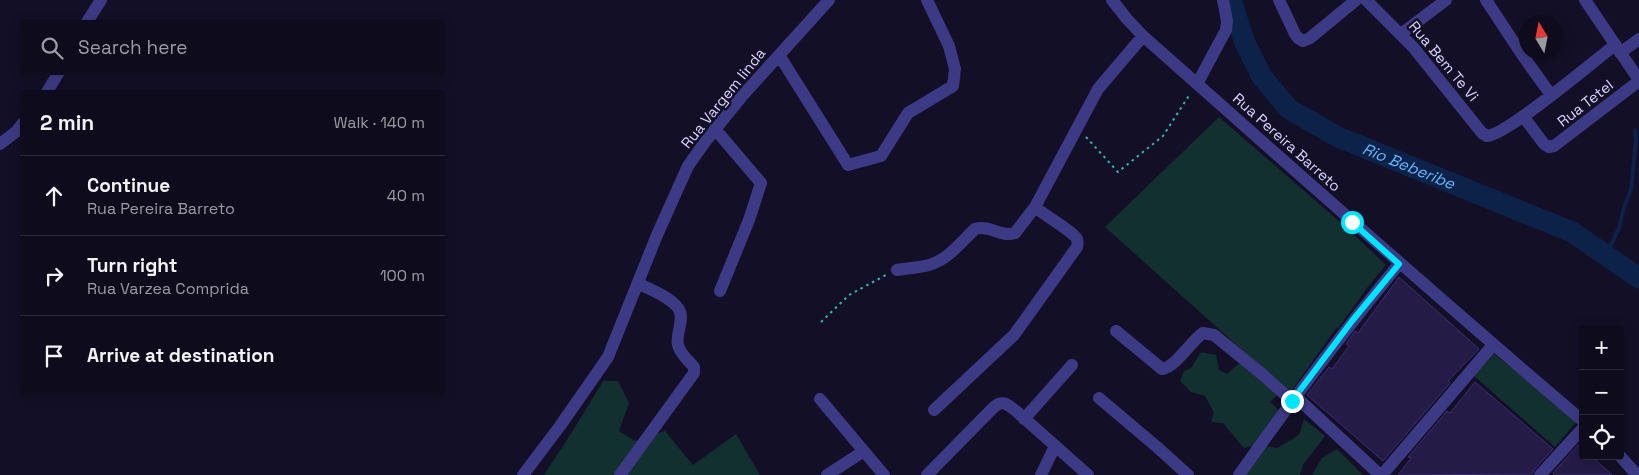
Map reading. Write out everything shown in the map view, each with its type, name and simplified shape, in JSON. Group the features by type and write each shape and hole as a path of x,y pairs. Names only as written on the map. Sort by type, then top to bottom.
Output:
{"street":[{"path":"88,20 101,0"},
{"name":"Rua Vargem linda","path":"523,475 608,357 657,235 688,166 743,95 828,0"},
{"path":"779,55 848,165 881,156 908,113 953,86 955,69 949,46 927,0"},
{"name":"Rua Pereira Barreto","path":"1112,0 1127,20 1143,36 1399,264 1579,417"},
{"path":"1197,84 1226,30 1227,20 1223,0"},
{"path":"1279,0 1295,34 1303,41 1310,38 1356,0"},
{"name":"Rua Bem Te Vi","path":"1366,0 1413,47 1482,133 1487,136 1498,133 1523,116"},
{"path":"1401,34 1422,16 1446,0"},
{"path":"1486,0 1551,95"},
{"path":"1585,0 1639,81"},
{"path":"897,270 927,266 939,262 949,255 975,229 980,227 1004,235 1015,233 1038,202 1098,89 1143,36"},
{"path":"1523,116 1617,49 1639,39"},
{"path":"48,90 57,75"},
{"name":"Rua Tetel","path":"1523,116 1544,144 1549,147 1554,146 1565,140 1639,81"},
{"path":"0,144 20,127"},
{"name":"Rua Vargem linda","path":"715,129 761,184 749,220 720,291"},
{"path":"934,410 1014,335 1077,248 1077,238 1045,216 1038,202"},
{"path":"1239,475 1293,398 1399,264"},
{"path":"620,475 694,373 694,367 681,352 677,344 681,318 679,309 670,300 638,283"},
{"path":"1116,330 1162,369 1172,365 1197,337 1203,333 1214,335 1293,398 1381,475 1493,345"},
{"path":"1024,419 1072,365"},
{"path":"1099,398 1188,475"},
{"path":"820,399 884,475"},
{"path":"927,475 1001,402 1005,403 1088,475"},
{"path":"1540,475 1579,432"},
{"path":"1041,475 1055,446"},
{"path":"827,475 864,451"},
{"path":"1624,460 1637,475"}],"path":[{"path":"1078,128 1118,172 1163,136 1197,84"},
{"path":"821,322 849,295 897,270"}],"green space":[{"path":"1219,117 1347,228 1386,265 1337,330 1337,327 1290,393 1105,227"},
{"path":"1201,352 1216,355 1219,370 1227,374 1241,362 1279,393 1270,402 1278,409 1273,426 1261,444 1244,448 1223,423 1211,422 1214,413 1205,396 1191,392 1180,381 1184,371 1191,368"},
{"path":"1494,354 1577,421 1555,447 1474,376"},
{"path":"603,381 618,381 629,403 619,431 635,441 665,431 693,465 736,434 760,475 544,475"},
{"path":"1304,419 1325,436 1303,465 1300,475 1244,475 1265,446 1277,448 1299,435"},
{"path":"1337,449 1363,475 1312,475 1322,458"}],"building":[{"path":"1399,277 1479,349 1448,381 1450,383 1383,461 1307,395 1329,367 1332,369 1349,346 1346,344 1355,331 1358,333"},
{"path":"1475,382 1553,449 1532,474 1398,475 1411,458 1408,457 1447,411 1450,413"},
{"path":"1578,445 1579,460 1595,460 1612,475 1555,475 1553,473"}],"waterway":[{"name":"Rio Beberibe","path":"1231,0 1245,43 1262,77 1289,109 1338,137 1572,232 1639,278"},
{"path":"1606,255 1619,228 1624,207 1631,190 1636,140 1635,130"}],"route":[{"path":"1292,401 1352,321 1399,264 1352,222"}]}
